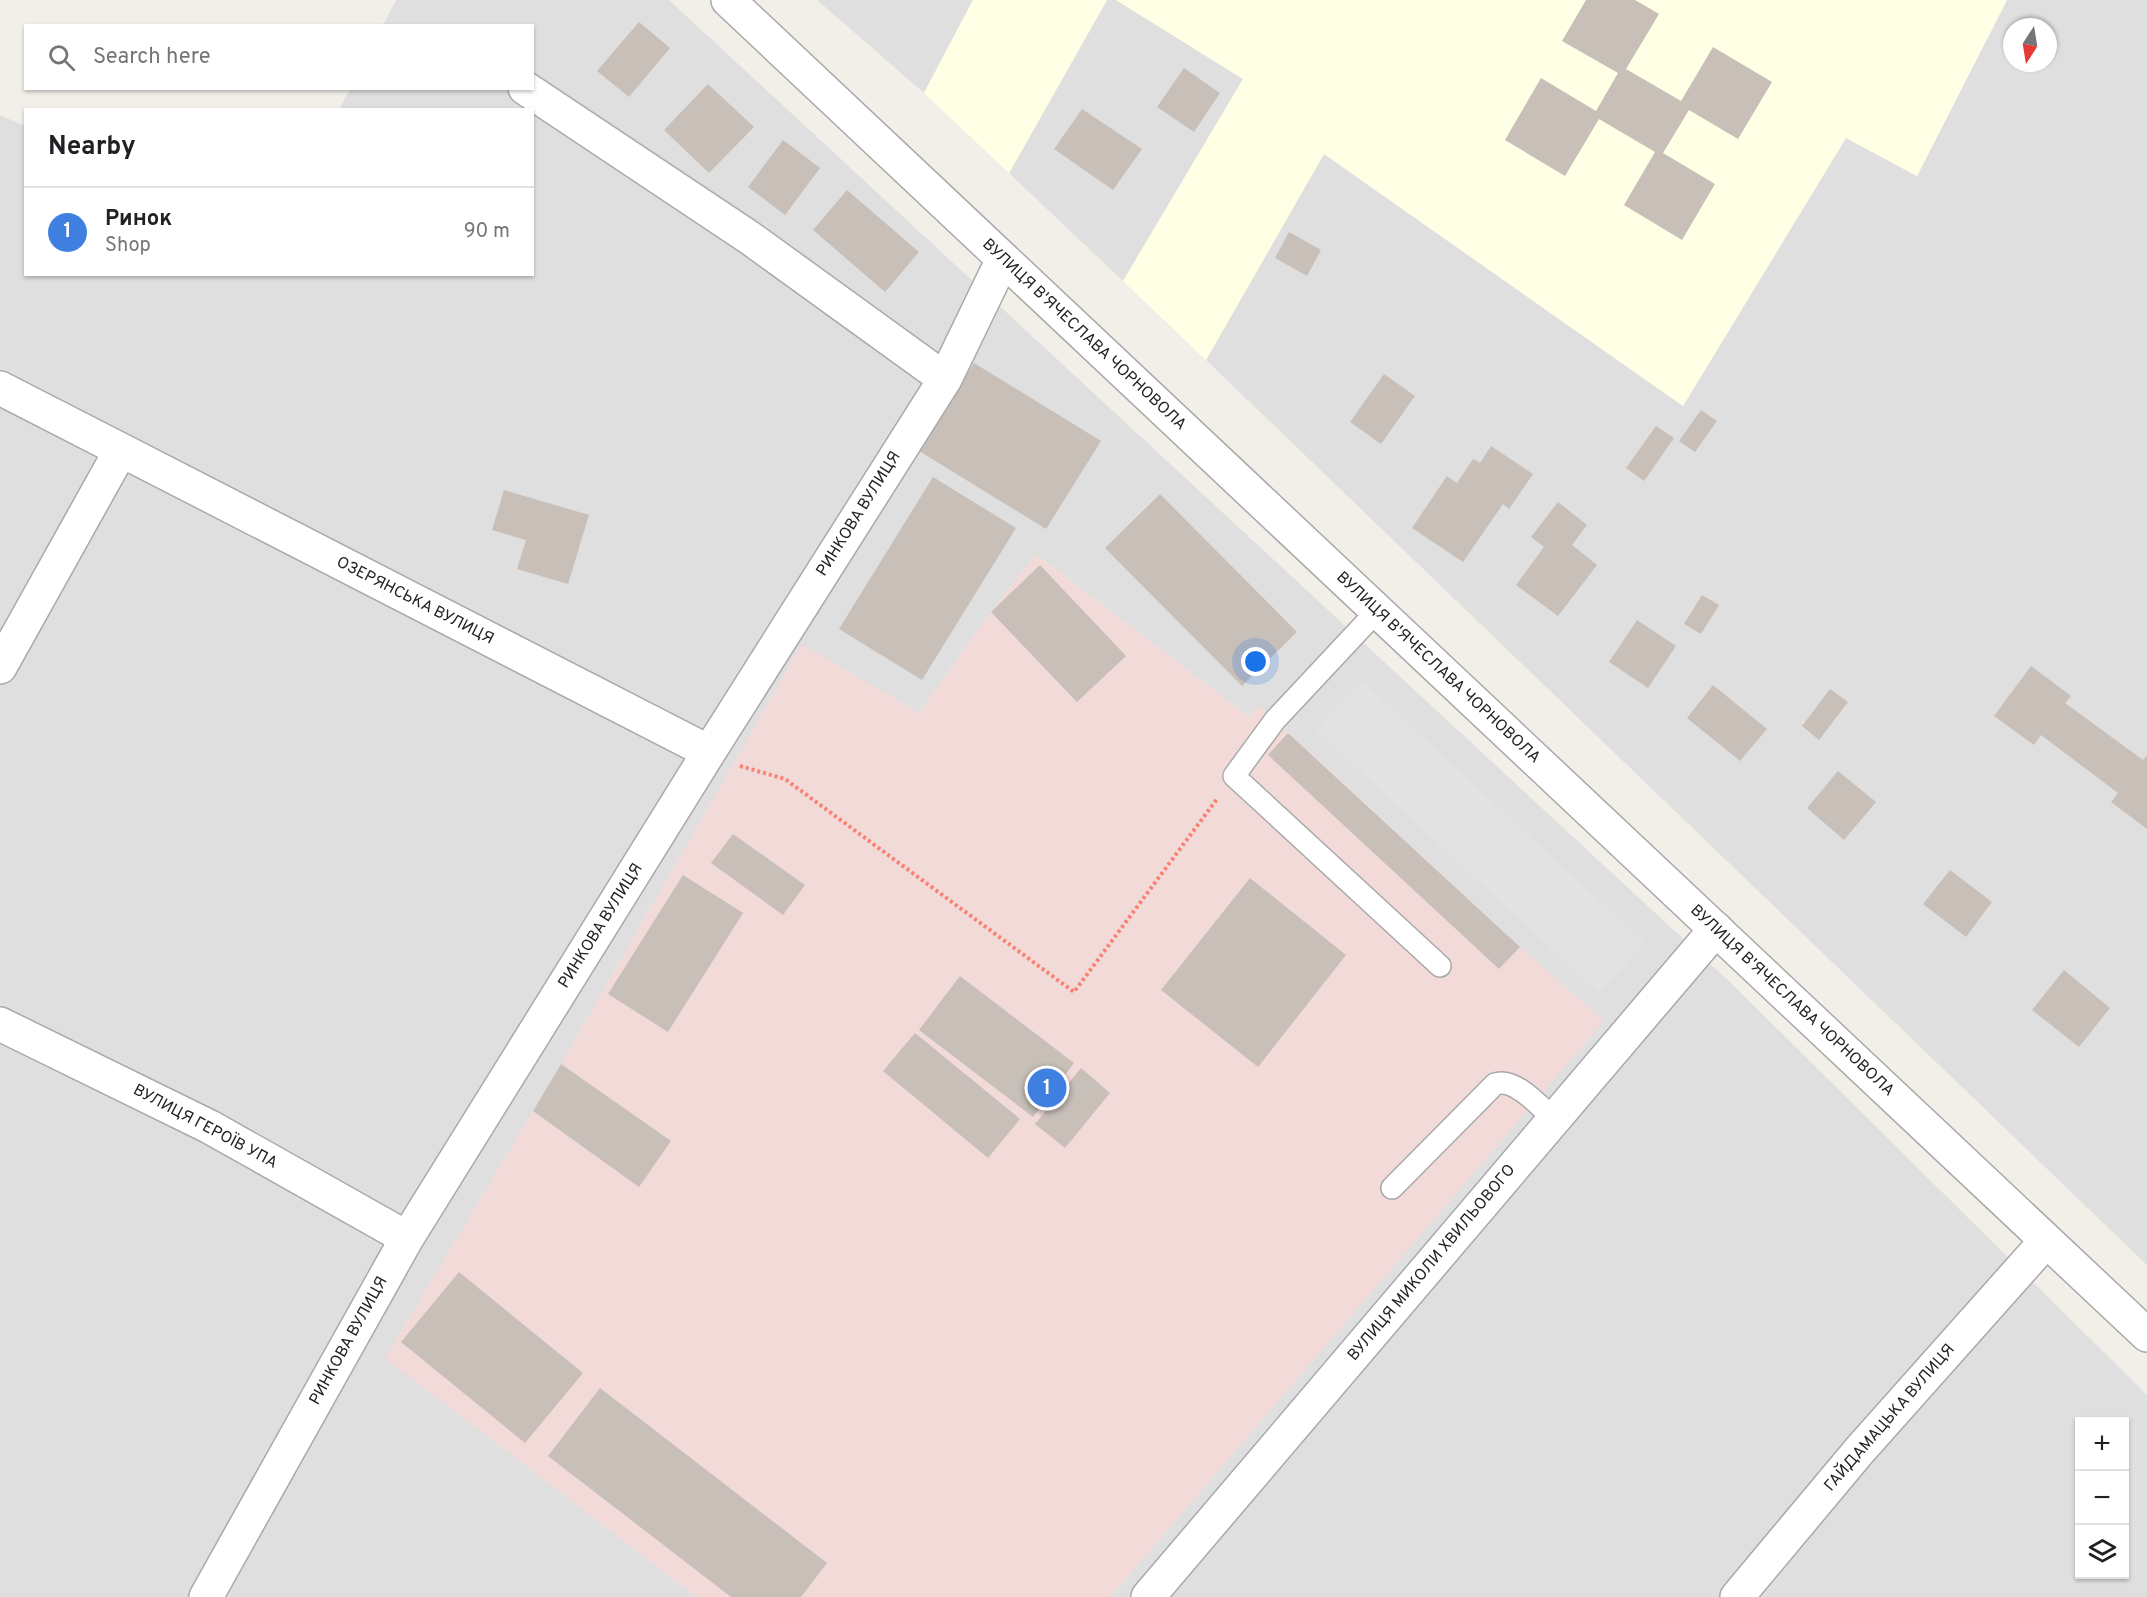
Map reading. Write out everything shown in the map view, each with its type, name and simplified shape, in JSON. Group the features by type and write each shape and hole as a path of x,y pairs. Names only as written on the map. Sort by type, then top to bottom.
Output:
{"street":[{"name":"ВУЛИЦЯ В'ЯЧЕСЛАВА ЧОРНОВОЛА","path":"728,0 2147,1335"},
{"path":"528,90 750,238 945,379"},
{"name":"РИНКОВА ВУЛИЦЯ","path":"206,1597 407,1238 709,752 945,379 1003,259"},
{"name":"ОЗЕРЯНСЬКА ВУЛИЦЯ","path":"0,388 709,752"},
{"path":"0,667 121,450"},
{"name":"ВУЛИЦЯ МИКОЛИ ХВИЛЬОВОГО","path":"1148,1597 1716,929"},
{"name":"ВУЛИЦЯ ГЕРОЇВ УПА","path":"0,1024 210,1127 407,1238"},
{"name":"ГАЙДАМАЦЬКА ВУЛИЦЯ","path":"1737,1597 1859,1451 2046,1240"}],"lane":[{"path":"1377,611 1275,720 1234,776 1440,966"},
{"path":"1392,1188 1495,1084 1501,1082 1515,1086 1554,1119"}],"path":[{"path":"709,752 733,764 785,779 1074,992 1234,776"}],"shaded area":[{"path":"396,0 669,0 1731,983 2147,1395 2147,1597 1110,1597 1603,1021 1260,706 1249,717 1036,554 990,613 919,713 802,645 561,1064 386,1358 697,1597 0,1597 0,115 24,126 24,276 534,276 534,108 340,108 349,90 534,90 534,24 384,24"},
{"path":"817,0 973,0 924,93"},
{"path":"973,0 1107,0 1009,173 924,93"},
{"path":"1107,0 1116,0 1243,79 1123,281 1009,173"},
{"path":"1116,0 2007,0 1917,176 1846,138 1683,406 1324,154 1206,360 1123,281 1243,79"},
{"path":"2007,0 2147,0 2147,1265 1206,360 1324,154 1683,406 1846,138 1917,176"},
{"path":"1036,554 1249,717 1260,706 1520,947 1604,1021 1110,1597 697,1597 385,1358 561,1064 802,644 919,713 990,613"},
{"path":"1362,681 1645,943 1599,993 1316,730"}],"building":[{"path":"1586,0 1635,0 1659,14 1626,69 1681,101 1713,47 1772,82 1738,139 1689,110 1663,153 1715,184 1682,240 1624,205 1655,152 1599,119 1565,176 1505,140 1541,78 1596,111 1618,73 1562,41"},
{"path":"639,22 670,48 629,97 597,71"},
{"path":"1184,68 1220,93 1194,132 1157,107"},
{"path":"708,84 754,127 709,173 664,130"},
{"path":"1082,109 1142,149 1113,190 1054,149"},
{"path":"783,140 820,168 785,215 748,187"},
{"path":"847,190 919,252 885,292 813,230"},
{"path":"1289,232 1321,250 1307,276 1275,258"},
{"path":"974,363 1101,441 1046,529 919,451"},
{"path":"1384,374 1415,396 1381,444 1350,422"},
{"path":"1701,410 1717,421 1695,452 1679,441"},
{"path":"1656,426 1674,438 1644,481 1626,468"},
{"path":"1491,446 1533,474 1509,509 1503,504 1463,562 1412,528 1447,476 1457,483 1473,459 1480,463"},
{"path":"933,477 1016,528 922,680 839,629"},
{"path":"504,490 589,515 568,584 517,569 526,540 492,530"},
{"path":"1160,494 1297,632 1242,686 1105,548"},
{"path":"1558,502 1587,525 1572,545 1597,565 1558,616 1516,585 1544,547 1531,537"},
{"path":"1040,565 1126,656 1077,702 991,612"},
{"path":"1702,595 1719,605 1701,634 1684,624"},
{"path":"1637,620 1676,646 1648,688 1609,662"},
{"path":"2031,666 2071,696 2065,703 2143,760 2147,755 2147,829 2111,802 2118,793 2041,735 2034,745 1994,716"},
{"path":"1713,685 1767,729 1740,761 1687,718"},
{"path":"1830,689 1848,702 1819,740 1802,726"},
{"path":"1288,733 1520,947 1499,969 1268,755"},
{"path":"1838,771 1876,802 1844,840 1807,808"},
{"path":"733,834 805,885 783,915 711,863"},
{"path":"1950,870 1992,902 1966,937 1923,904"},
{"path":"683,875 743,913 668,1032 608,994"},
{"path":"1250,878 1346,955 1258,1067 1161,990"},
{"path":"2064,970 2110,1008 2079,1047 2032,1010"},
{"path":"960,976 1074,1063 1033,1117 919,1030"},
{"path":"915,1033 1020,1119 988,1158 883,1071"},
{"path":"561,1064 671,1141 639,1187 533,1111"},
{"path":"1081,1068 1110,1093 1065,1148 1035,1124"},
{"path":"459,1272 583,1373 525,1443 401,1342"},
{"path":"600,1388 827,1563 801,1597 731,1597 548,1456"}],"place":[{"name":"Ринок","path":"1047,1088"}]}
